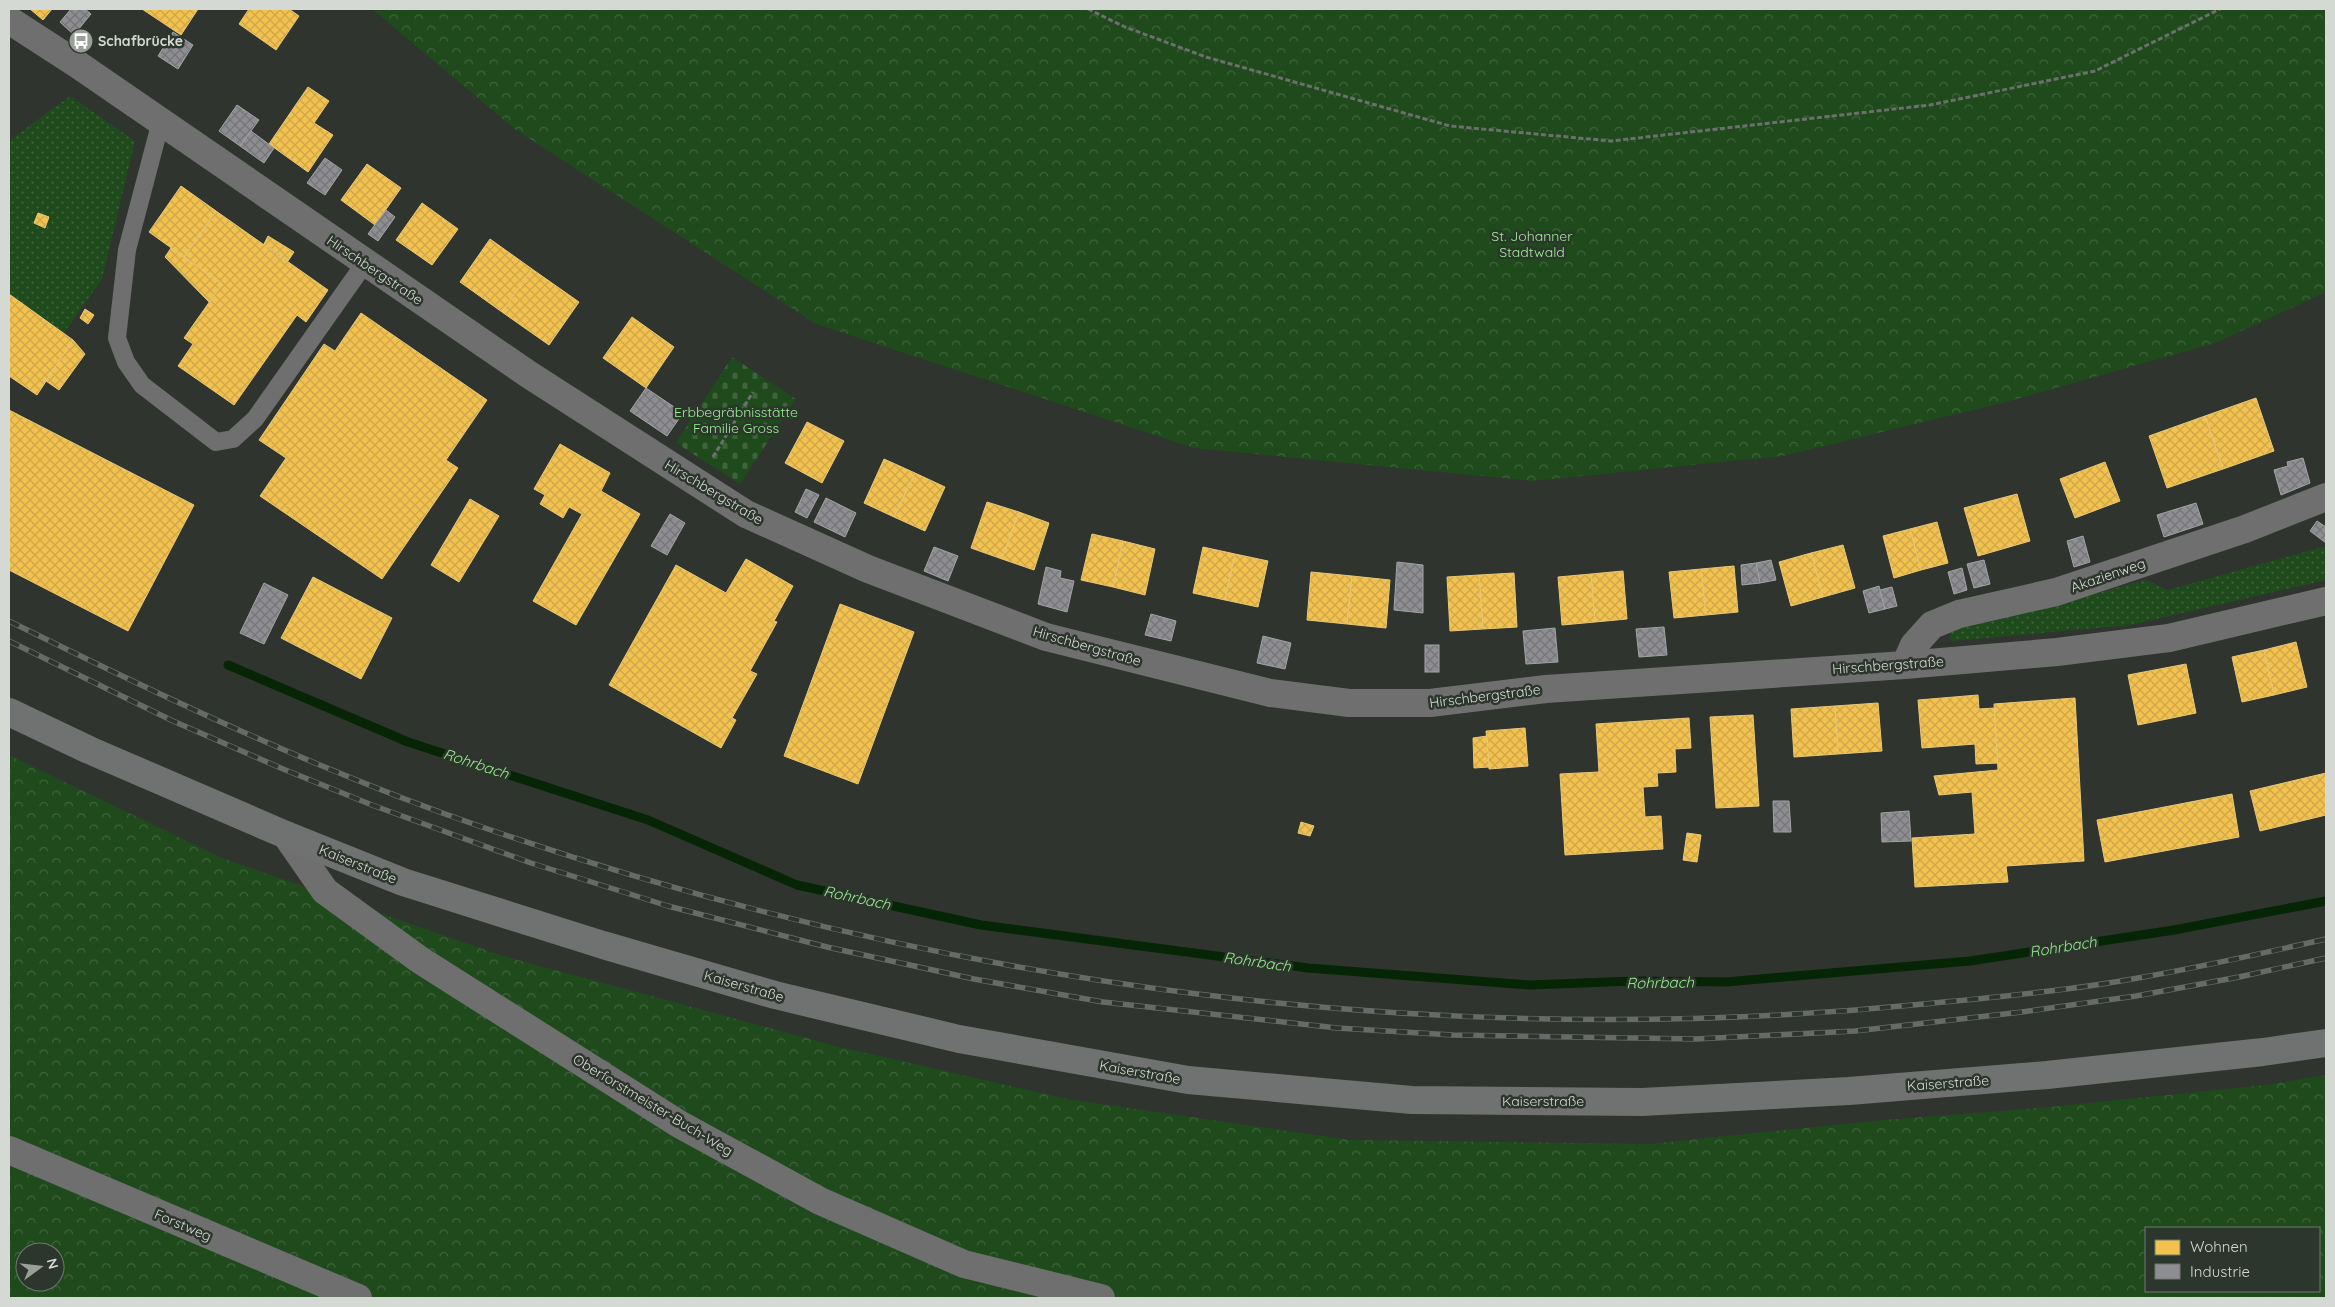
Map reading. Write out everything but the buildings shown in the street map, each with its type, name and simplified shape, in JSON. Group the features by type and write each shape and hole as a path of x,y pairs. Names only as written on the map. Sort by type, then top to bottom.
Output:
{"main road":[{"name":"Kaiserstraße","path":"9,712 90,750 286,835 403,882 774,995 958,1039 1188,1080 1412,1100 1642,1102 1848,1091 2047,1075 2263,1052 2326,1042"}],"street":[{"name":"Hirschbergstraße","path":"9,20 161,121 364,263 580,408 746,514 868,569 1046,637 1270,693 1349,703 1430,703 1546,689 1905,665 2057,652 2169,638 2326,601"},
{"name":"Akazienweg","path":"1905,665 1914,645 1932,625 1959,614 2056,592 2246,528 2326,497"},
{"name":"Oberforstmeister-Buch-Weg","path":"286,835 325,891 420,960 679,1124 820,1201 964,1264 1101,1298"},
{"name":"Forstweg","path":"9,1150 358,1298"}],"lane":[{"path":"161,121 127,250 117,338 126,362 142,385 216,442 233,439 255,419 364,263"}],"path":[{"path":"1088,9 1126,27 1206,56 1450,126 1611,141 1930,105 2095,71 2220,9"},
{"path":"713,457 753,392"}],"green space":[{"name":"St. Johanner Stadtwald","path":"372,9 2326,9 2326,292 2215,343 2006,402 1783,456 1533,481 1194,448 816,324 516,130"},
{"path":"70,96 135,141 102,279 64,333 9,294 9,141"},
{"name":"Erbbegräbnisstätte Familie Gross","path":"732,357 796,399 740,484 676,443"},
{"path":"2326,546 2326,580 2130,625 1952,641 1949,638 1952,631 1968,622 2058,604 2145,580 2168,590"},
{"path":"9,755 222,858 500,955 840,1047 1067,1099 1350,1140 1650,1144 1883,1120 2039,1108 2266,1085 2326,1075 2326,1298 9,1298"}],"waterway":[{"name":"Rohrbach","path":"228,665 408,742 648,820 797,885 981,925 1308,968 1529,985 1634,981 1726,982 1970,961 2174,930 2326,901"}],"railway":[{"path":"9,621 242,732 361,782 482,827 657,883 834,929 1013,966 1194,994 1375,1011 1558,1019 1741,1017 1924,1004 2085,987 2256,955 2326,939"},
{"path":"9,641 173,721 283,769 372,805 531,863 668,906 827,947 974,979 1103,1002 1337,1028 1453,1035 1696,1039 1855,1031 2022,1012 2136,996 2239,977 2326,958"}],"place":[{"name":"Schafbrücke","path":"81,41"}]}
